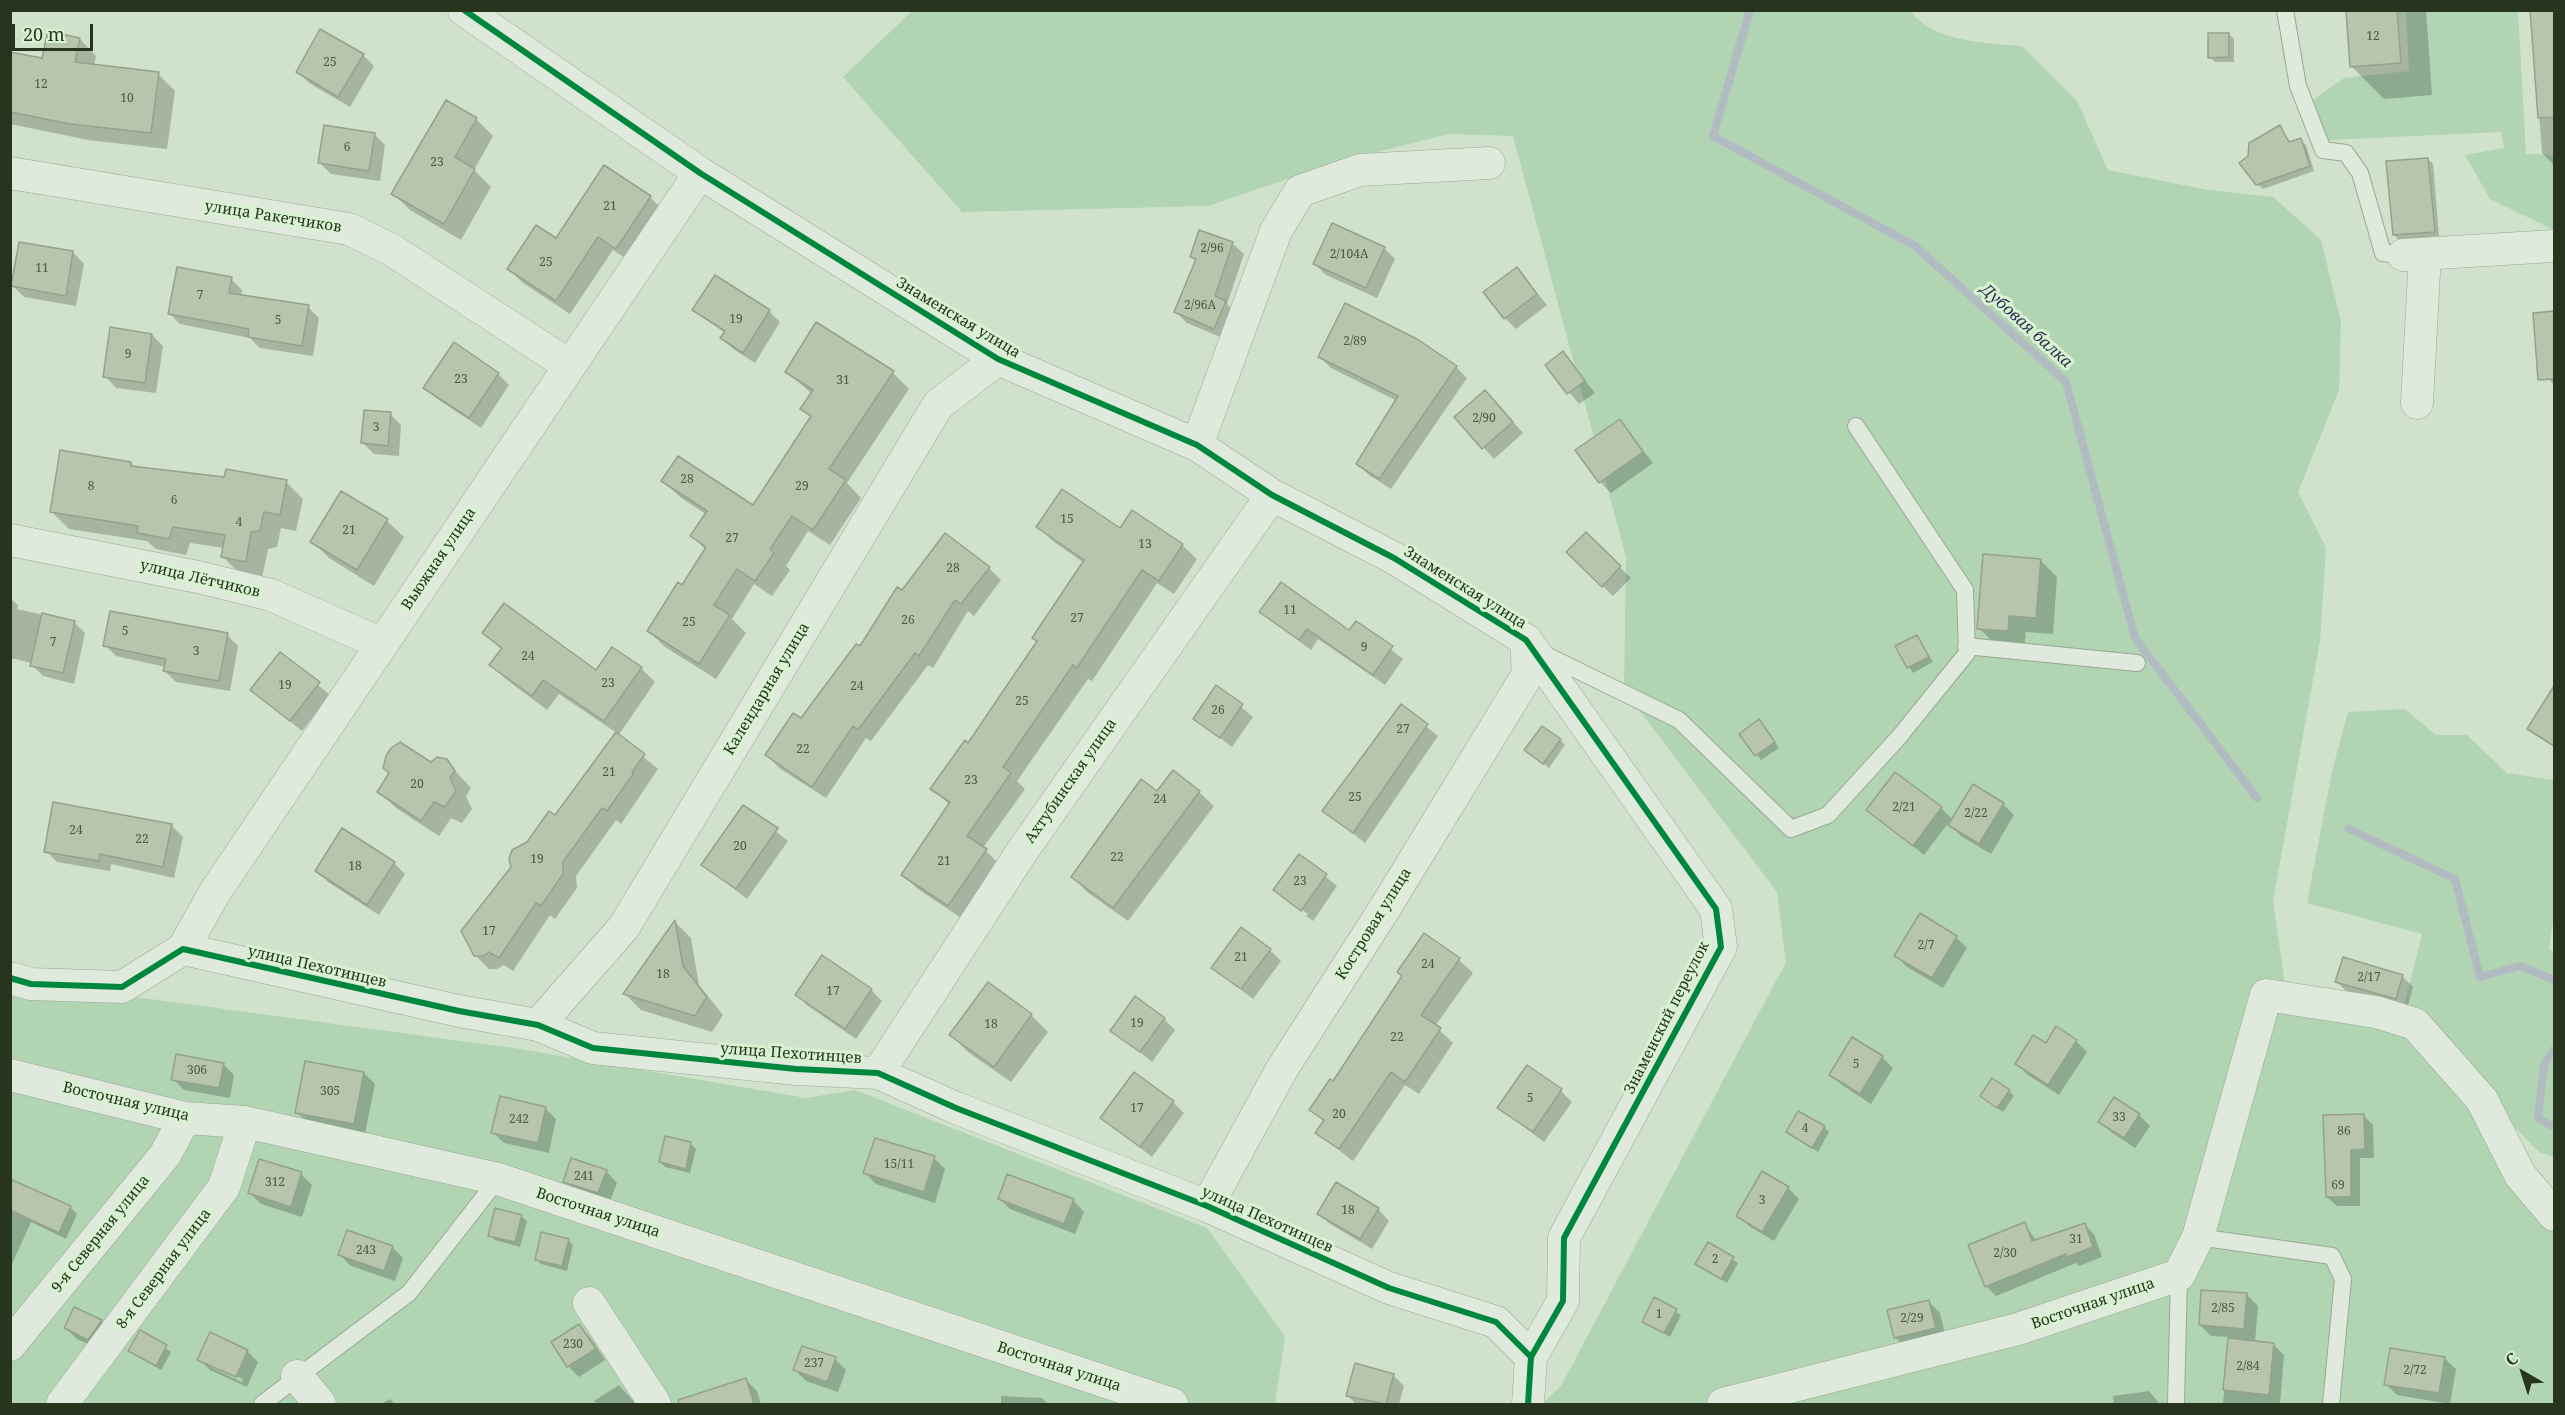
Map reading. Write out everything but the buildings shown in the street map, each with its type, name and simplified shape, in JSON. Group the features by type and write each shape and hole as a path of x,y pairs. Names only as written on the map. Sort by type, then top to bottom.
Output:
{"street":[{"name":"Знаменская улица","path":"464,10 700,173 998,359 1197,445 1272,495 1394,558 1528,643"},
{"path":"1197,445 1276,231 1299,192 1360,171 1489,163"},
{"name":"улица Ракетчиков","path":"10,173 349,229 392,250 570,366"},
{"name":"Вьюжная улица","path":"183,949 215,892 700,173"},
{"path":"2417,403 2414,254 2554,246"},
{"name":"Календарная улица","path":"538,1025 624,927 938,405 998,359"},
{"name":"Ахтубинская улица","path":"878,1073 1023,850 1272,495"},
{"name":"улица Лётчиков","path":"10,540 198,577 271,595 382,644"},
{"name":"Костровая улица","path":"1207,1206 1282,1070 1528,674 1528,643"},
{"name":"Знаменский переулок","path":"1528,643 1716,909 1720,947 1564,1238 1563,1301 1531,1357 1528,1404"},
{"path":"10,978 31,984 122,987 183,949"},
{"name":"улица Пехотинцев","path":"183,949 448,1009 538,1025 593,1048 796,1069 878,1073 957,1108 1207,1206 1389,1288 1496,1322 1531,1357"},
{"path":"2179,1275 2198,1237 2266,995 2376,1012 2415,1024 2482,1100 2520,1175 2554,1215"},
{"name":"Восточная улица","path":"10,1075 185,1118 245,1122 498,1179 1172,1404"},
{"name":"9-я Северная улица","path":"10,1345 165,1155 185,1118"},
{"name":"8-я Северная улица","path":"62,1404 224,1187 245,1122"},
{"name":"Восточная улица","path":"1723,1404 2018,1329 2179,1275"},
{"path":"589,1303 655,1404"},
{"path":"297,1376 320,1404"}],"lane":[{"path":"2285,10 2298,86 2323,150 2346,153 2360,173 2383,253 2414,254"},
{"path":"1528,643 1679,720 1791,829 1828,815 1899,737 1967,652 1965,590 1856,426"},
{"path":"1966,646 2137,663"},
{"path":"262,1404 409,1293 498,1179"},
{"path":"2198,1237 2332,1256 2343,1279 2331,1404"},
{"path":"2176,1404 2179,1275"}],"green space":[{"path":"912,11 1910,11 1932,29 1946,35 1977,42 2022,46 2077,101 2108,170 2208,190 2273,197 2321,240 2341,322 2339,390 2298,492 2326,548 2320,641 2273,901 2285,985 2402,1015 2422,934 2307,903 2332,771 2348,712 2405,709 2436,735 2467,735 2507,773 2554,780 2554,915 2549,948 2554,953 2554,1157 2539,1152 2501,1114 2554,1198 2554,1404 1542,1404 1561,1386 1786,962 1777,892 1624,690 1626,557 1513,136 1449,134 1337,162 1208,206 962,212 843,77"},
{"path":"2406,11 2518,11 2526,154 2554,155 2554,230 2490,199 2465,155 2504,148 2501,132 2329,140 2309,103 2344,78 2409,71"},
{"path":"10,985 106,993 520,1049 806,1098 855,1090 1207,1228 1285,1336 1275,1404 11,1404"}],"waterway":[{"name":"Дубовая балка","path":"1750,10 1713,136 1915,246 2066,382 2135,638 2257,798"},
{"name":"Дубовая балка","path":"2349,829 2455,879 2480,977 2520,966 2554,980"},
{"name":"Дубовая балка","path":"2554,1049 2544,1065 2538,1118 2554,1127"}],"cycle path":[{"path":"464,10 700,173 998,359 1197,445 1272,495 1394,558 1526,640 1716,909 1721,947 1564,1238 1563,1301 1531,1357 1528,1404"},
{"path":"10,978 31,984 122,987 183,949 459,1011 538,1025 593,1048 796,1069 878,1073 956,1108 1207,1206 1389,1288 1496,1322 1531,1357"}]}
